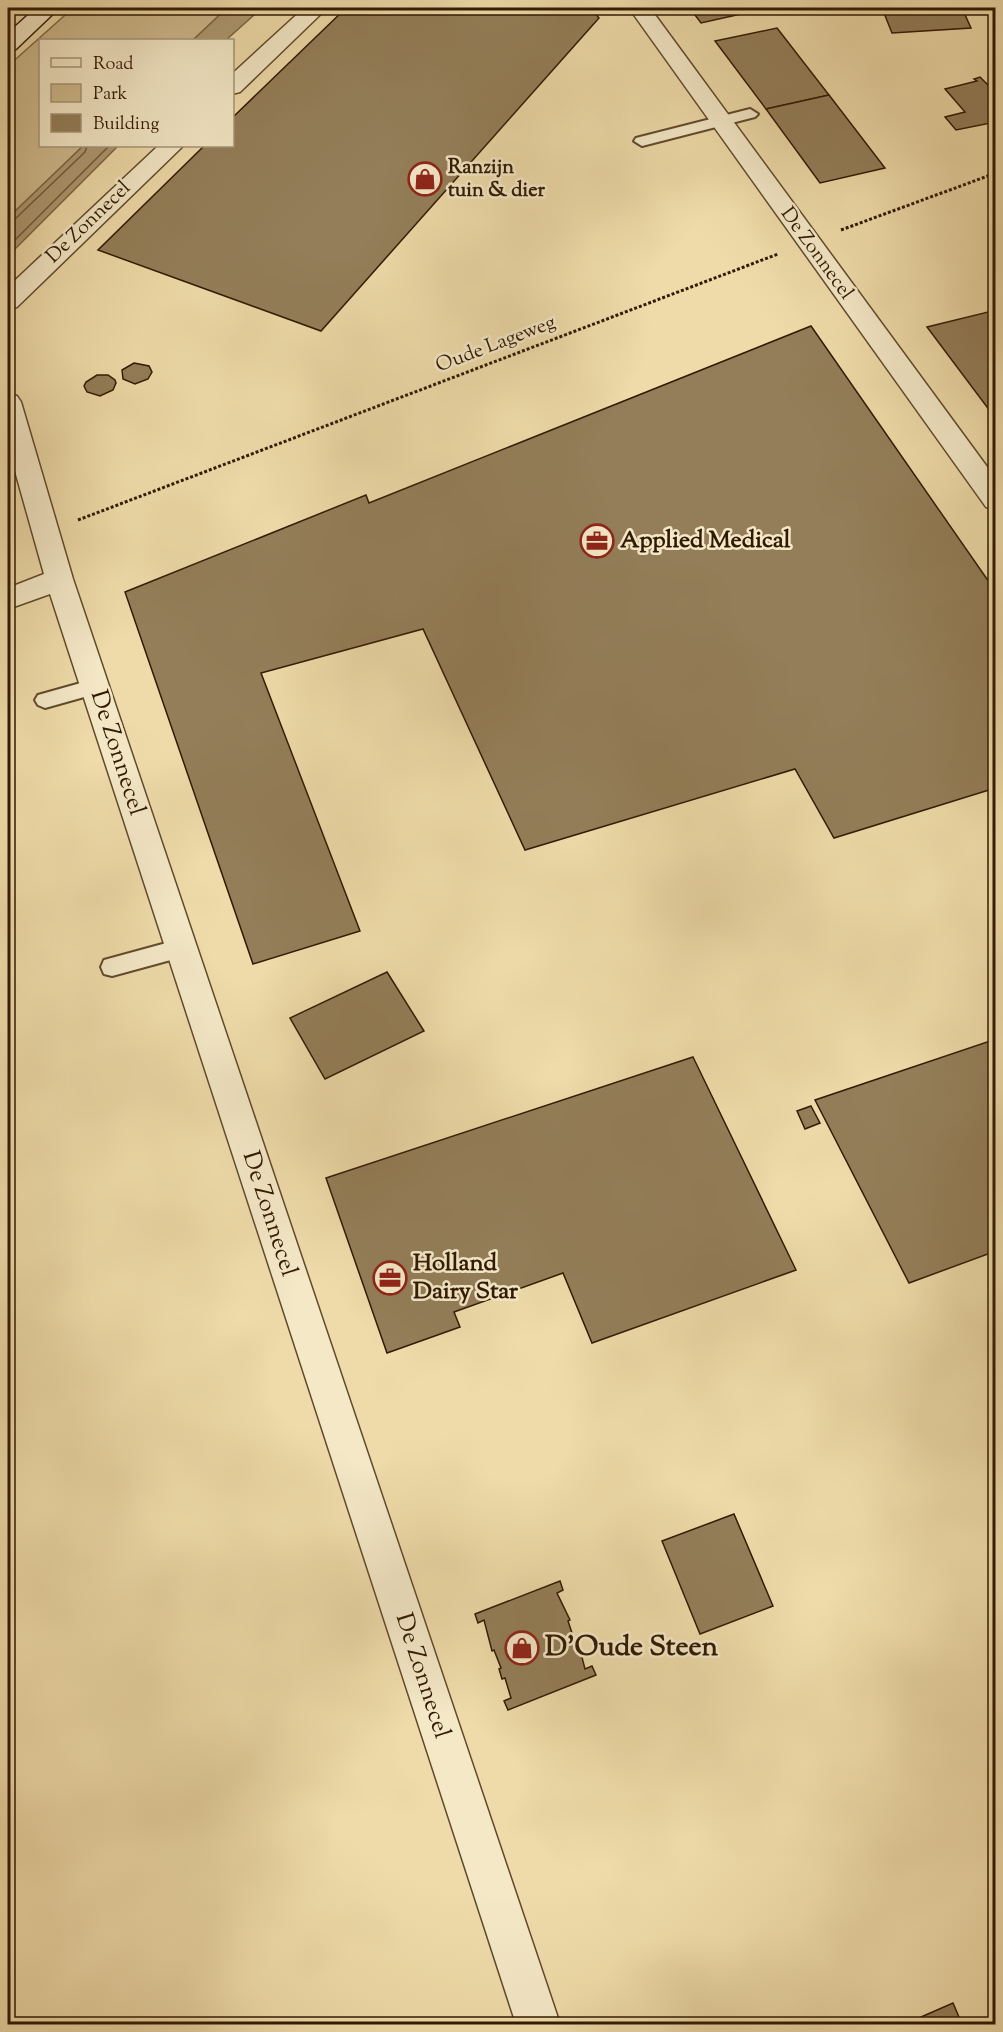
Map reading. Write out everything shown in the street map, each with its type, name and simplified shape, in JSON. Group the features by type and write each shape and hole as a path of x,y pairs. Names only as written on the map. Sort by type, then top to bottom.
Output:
{"street":[{"path":"8,44 48,8"},
{"path":"234,85 316,8"},
{"name":"De Zonnecel","path":"639,8 807,243 996,500"},
{"name":"De Zonnecel","path":"8,301 170,147"},
{"name":"De Zonnecel","path":"8,402 59,579 538,2025"},
{"path":"8,599 59,579"}],"lane":[{"path":"642,141 750,114"},
{"path":"45,700 95,687"},
{"path":"112,967 181,948"}],"path":[{"name":"Oude Lageweg","path":"45,533 996,173"}],"green space":[{"path":"73,8 227,8 194,39 39,39 39,147 82,147 8,218 8,66"}],"water":[{"path":"227,8 262,8 227,39 194,39"},
{"path":"82,147 117,147 8,256 8,218"}],"building":[{"path":"346,8 591,8 599,18 321,331 98,250 203,147 234,147 234,116"},
{"path":"709,8 736,8 741,14 701,23 692,11"},
{"path":"882,8 962,8 971,28 892,33"},
{"path":"777,28 829,95 766,109 715,41"},
{"path":"980,77 996,93 996,122 956,130 945,117 965,112 945,89 977,81 974,79"},
{"path":"829,95 885,168 820,183 766,109"},
{"path":"988,312 996,321 996,419 927,327"},
{"path":"811,326 996,592 995,792 990,794 989,790 834,838 795,769 525,850 423,629 261,673 360,931 253,964 125,592 366,495 369,503"},
{"path":"134,363 149,366 152,372 148,379 135,384 123,379 122,370"},
{"path":"97,375 108,375 115,380 113,390 100,396 87,392 84,386 86,382"},
{"path":"387,972 424,1031 325,1079 290,1018"},
{"path":"996,1039 996,1251 909,1283 815,1100"},
{"path":"693,1057 796,1270 592,1343 563,1273 454,1312 460,1327 387,1353 326,1178"},
{"path":"811,1106 820,1123 805,1129 797,1111"},
{"path":"734,1514 773,1606 700,1634 662,1541"},
{"path":"560,1581 563,1590 557,1593 570,1620 568,1621 574,1639 577,1638 585,1669 592,1666 596,1675 508,1710 504,1701 511,1698 505,1678 502,1679 499,1669 501,1668 494,1650 492,1651 484,1620 478,1623 475,1614"},
{"path":"953,2003 962,2024 905,2024"}],"place":[{"name":"Ranzijn tuin & dier","path":"425,179"},
{"name":"Applied Medical","path":"597,541"},
{"name":"Holland Dairy Star","path":"390,1278"},
{"name":"D'Oude Steen","path":"522,1648"}]}
